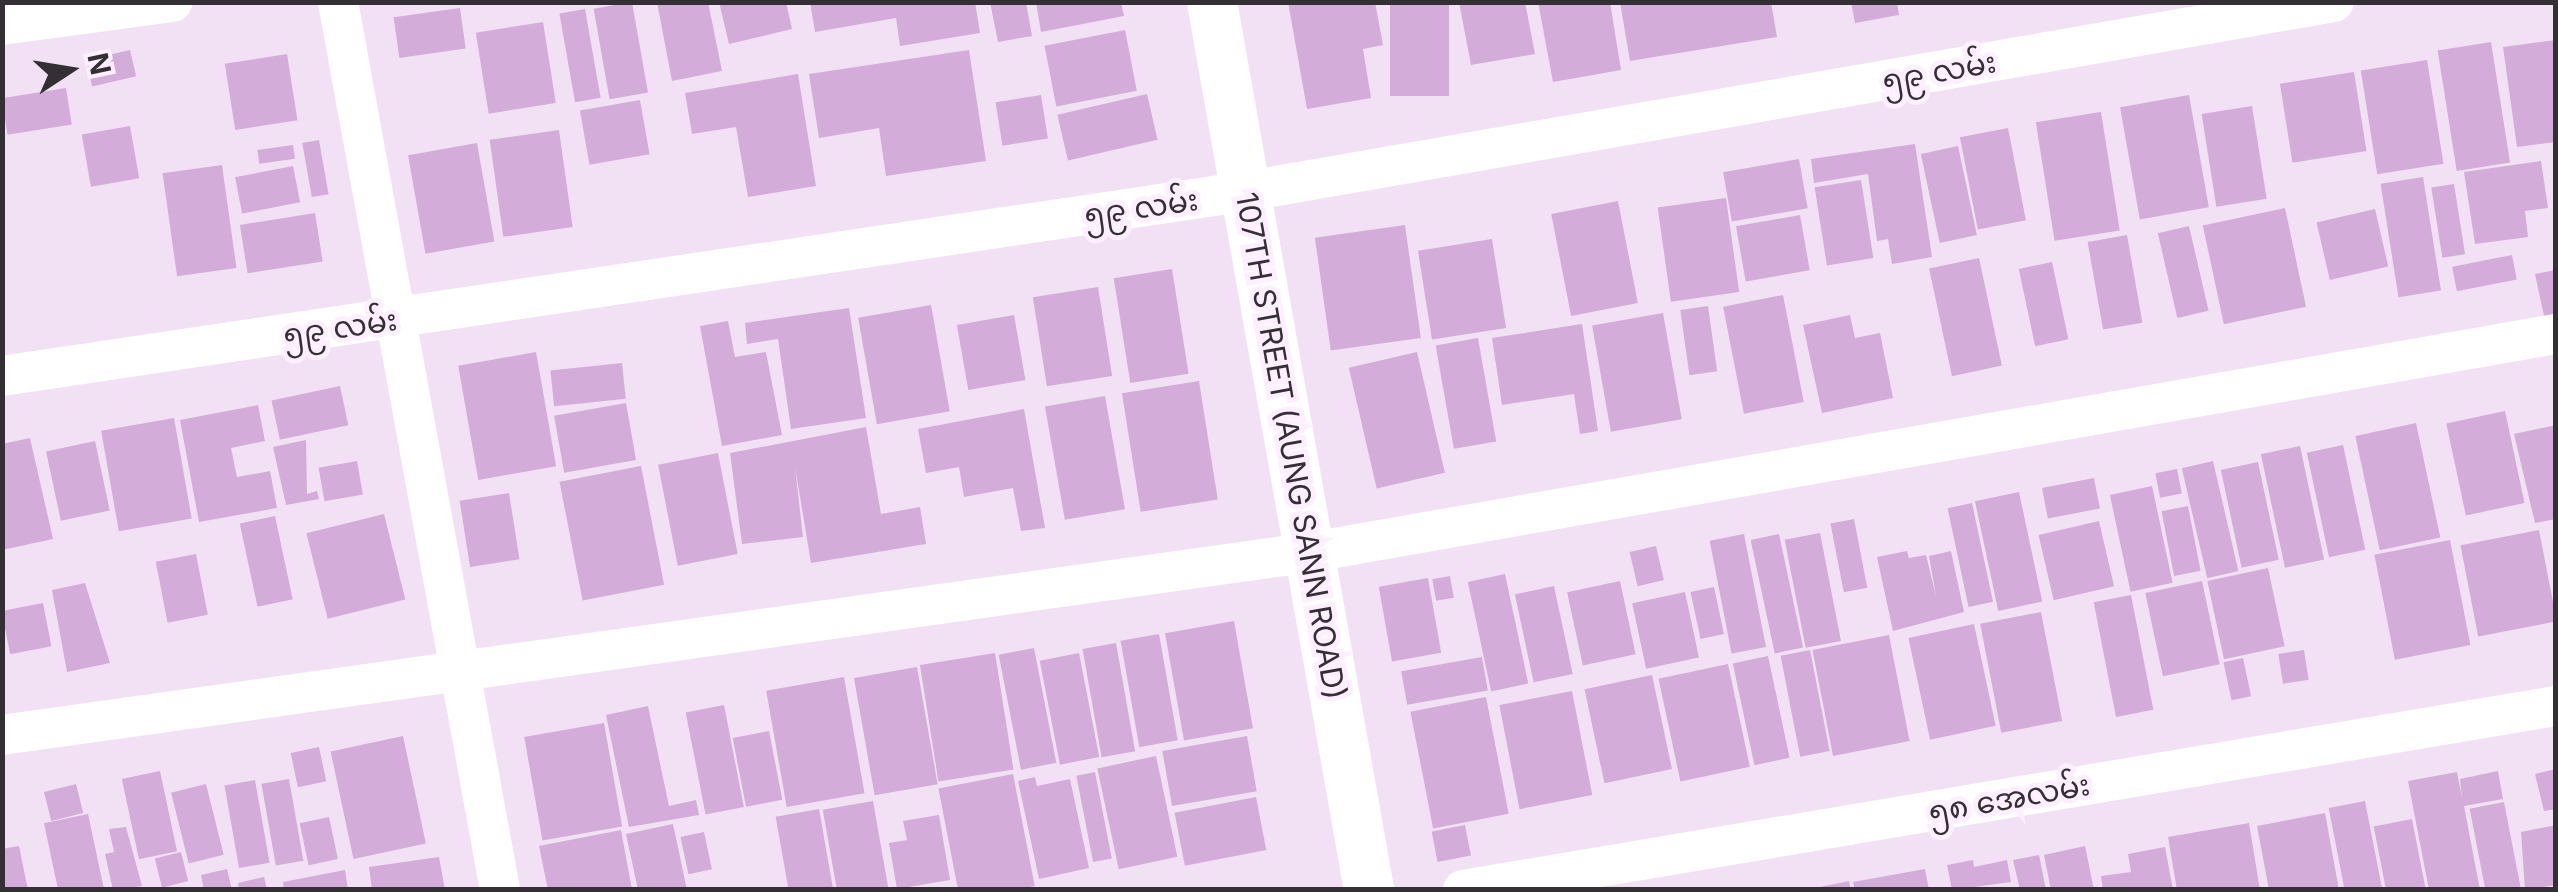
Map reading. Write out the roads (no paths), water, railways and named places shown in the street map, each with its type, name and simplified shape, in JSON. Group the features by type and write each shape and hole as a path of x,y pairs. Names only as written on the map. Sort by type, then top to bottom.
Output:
{"street":[{"path":"2,26 172,2"},
{"path":"338,2 392,319 500,890"},
{"name":"107TH STREET (AUNG SANN ROAD)","path":"1212,2 1248,191 1306,552 1369,890"},
{"name":"၅၉ လမ်း","path":"2,376 1248,191 2334,2"},
{"path":"2,735 1306,552 2556,334"},
{"name":"၅၈ အေလမ်း","path":"1463,890 2556,706"}]}
